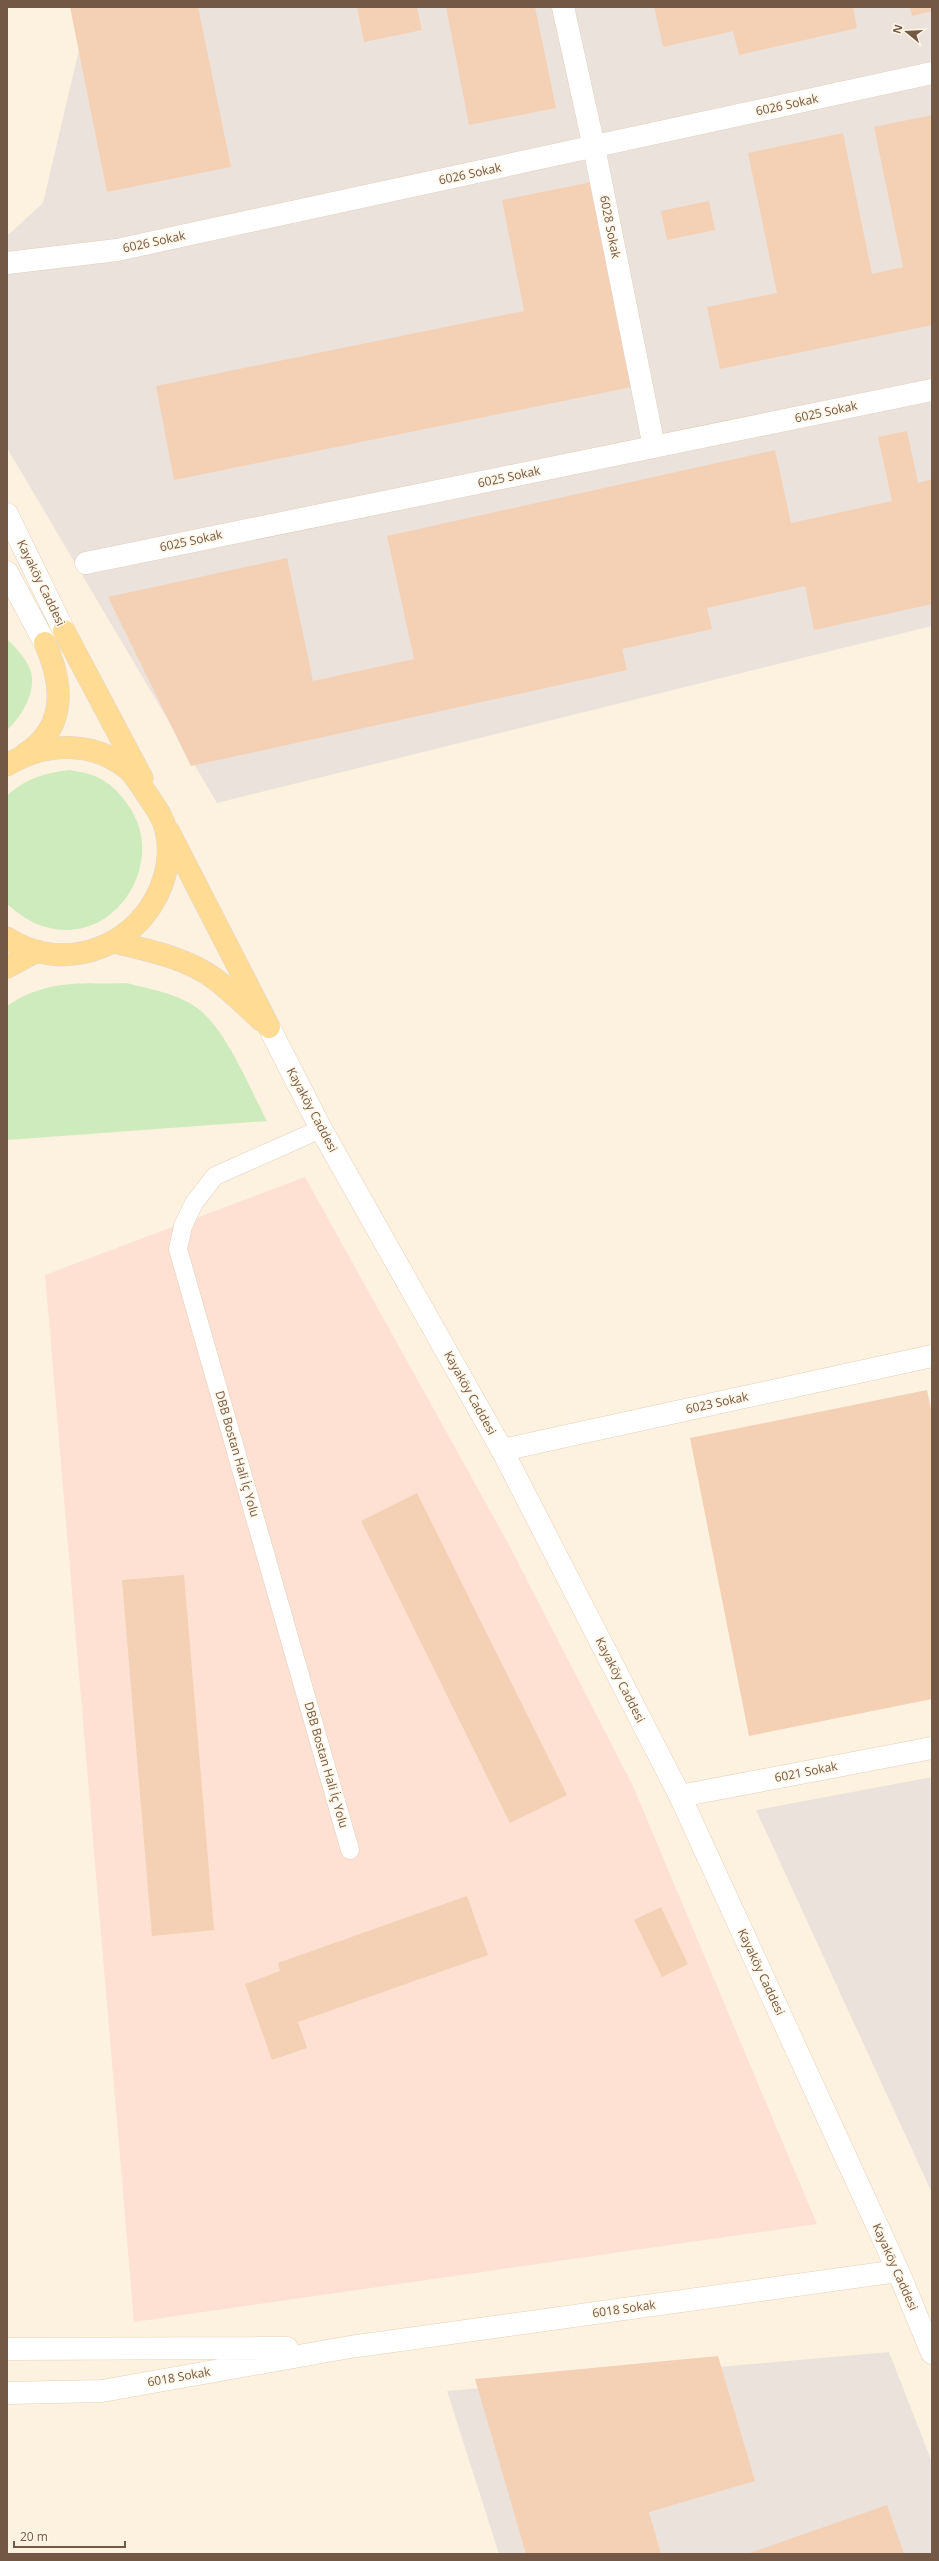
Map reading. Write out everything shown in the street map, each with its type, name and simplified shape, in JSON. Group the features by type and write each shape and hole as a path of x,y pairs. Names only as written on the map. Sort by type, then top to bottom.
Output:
{"main road":[{"path":"64,631 269,1027"},
{"path":"7,765 50,730 58,704 59,680 45,643"},
{"path":"7,938 20,946 51,955 84,954 114,942 140,922 158,895 167,863 166,830 158,810 129,769 98,752 62,746 17,757"},
{"path":"114,942 146,950 185,963 214,978 269,1027"},
{"path":"7,967 37,951"}],"street":[{"name":"6028 Sokak","path":"563,7 594,147 654,447"},
{"name":"6026 Sokak","path":"7,263 117,250 932,73"},
{"name":"6025 Sokak","path":"86,563 932,390"},
{"name":"Kayaköy Caddesi","path":"7,514 64,631"},
{"name":"Kayaköy Caddesi","path":"7,572 45,643"},
{"name":"Kayaköy Caddesi","path":"269,1027 321,1128 502,1450 680,1796 898,2271 932,2353"},
{"name":"6023 Sokak","path":"502,1450 932,1356"},
{"name":"6021 Sokak","path":"680,1796 932,1748"},
{"name":"6018 Sokak","path":"7,2393 102,2391 350,2347 898,2271"},
{"name":"6018 Sokak","path":"7,2349 350,2347"}],"lane":[{"name":"DBB Bostan Hali İç Yolu","path":"321,1128 215,1176 194,1203 183,1226 178,1249 350,1850"}],"shaded area":[{"path":"89,7 932,7 932,626 217,803 7,448 7,236 43,203"},
{"path":"305,1177 508,1543 633,1786 817,2224 134,2322 45,1275"},
{"path":"932,1777 932,2193 756,1810"},
{"path":"889,2352 932,2462 932,2554 499,2554 447,2391"}],"green space":[{"path":"7,639 26,661 32,677 32,685 23,710 7,730"},
{"path":"70,770 97,777 110,785 122,796 139,827 142,850 138,873 128,894 113,912 94,924 71,930 46,927 30,921 7,904 7,796 21,785 36,777"},
{"path":"126,983 174,996 192,1004 200,1010 220,1033 229,1047 267,1121 7,1140 7,1006 21,997 50,987 78,984"}],"building":[{"path":"70,7 198,7 231,167 107,192"},
{"path":"357,7 417,7 422,30 364,42"},
{"path":"446,7 535,7 556,108 469,125"},
{"path":"654,7 853,7 857,28 739,55 733,31 663,47"},
{"path":"910,7 932,7 932,11 912,16"},
{"path":"932,115 932,325 720,369 707,307 777,293 748,153 843,133 872,274 903,267 874,127"},
{"path":"592,182 632,387 174,480 156,386 524,311 502,200"},
{"path":"709,201 715,230 667,240 661,211"},
{"path":"907,431 918,483 932,479 932,604 814,630 805,586 707,608 712,629 622,649 627,670 191,766 108,597 287,558 313,681 414,659 387,536 775,450 791,523 892,501 878,437"},
{"path":"927,1390 932,1414 932,1699 749,1736 690,1438"},
{"path":"417,1493 567,1795 510,1823 361,1521"},
{"path":"184,1575 214,1930 152,1936 122,1580"},
{"path":"467,1896 488,1955 298,2022 307,2048 272,2060 245,1984 280,1971 278,1963"},
{"path":"661,1907 688,1964 662,1977 634,1920"},
{"path":"718,2356 755,2481 649,2512 661,2554 526,2554 475,2379"},
{"path":"887,2505 904,2554 747,2554"}]}
